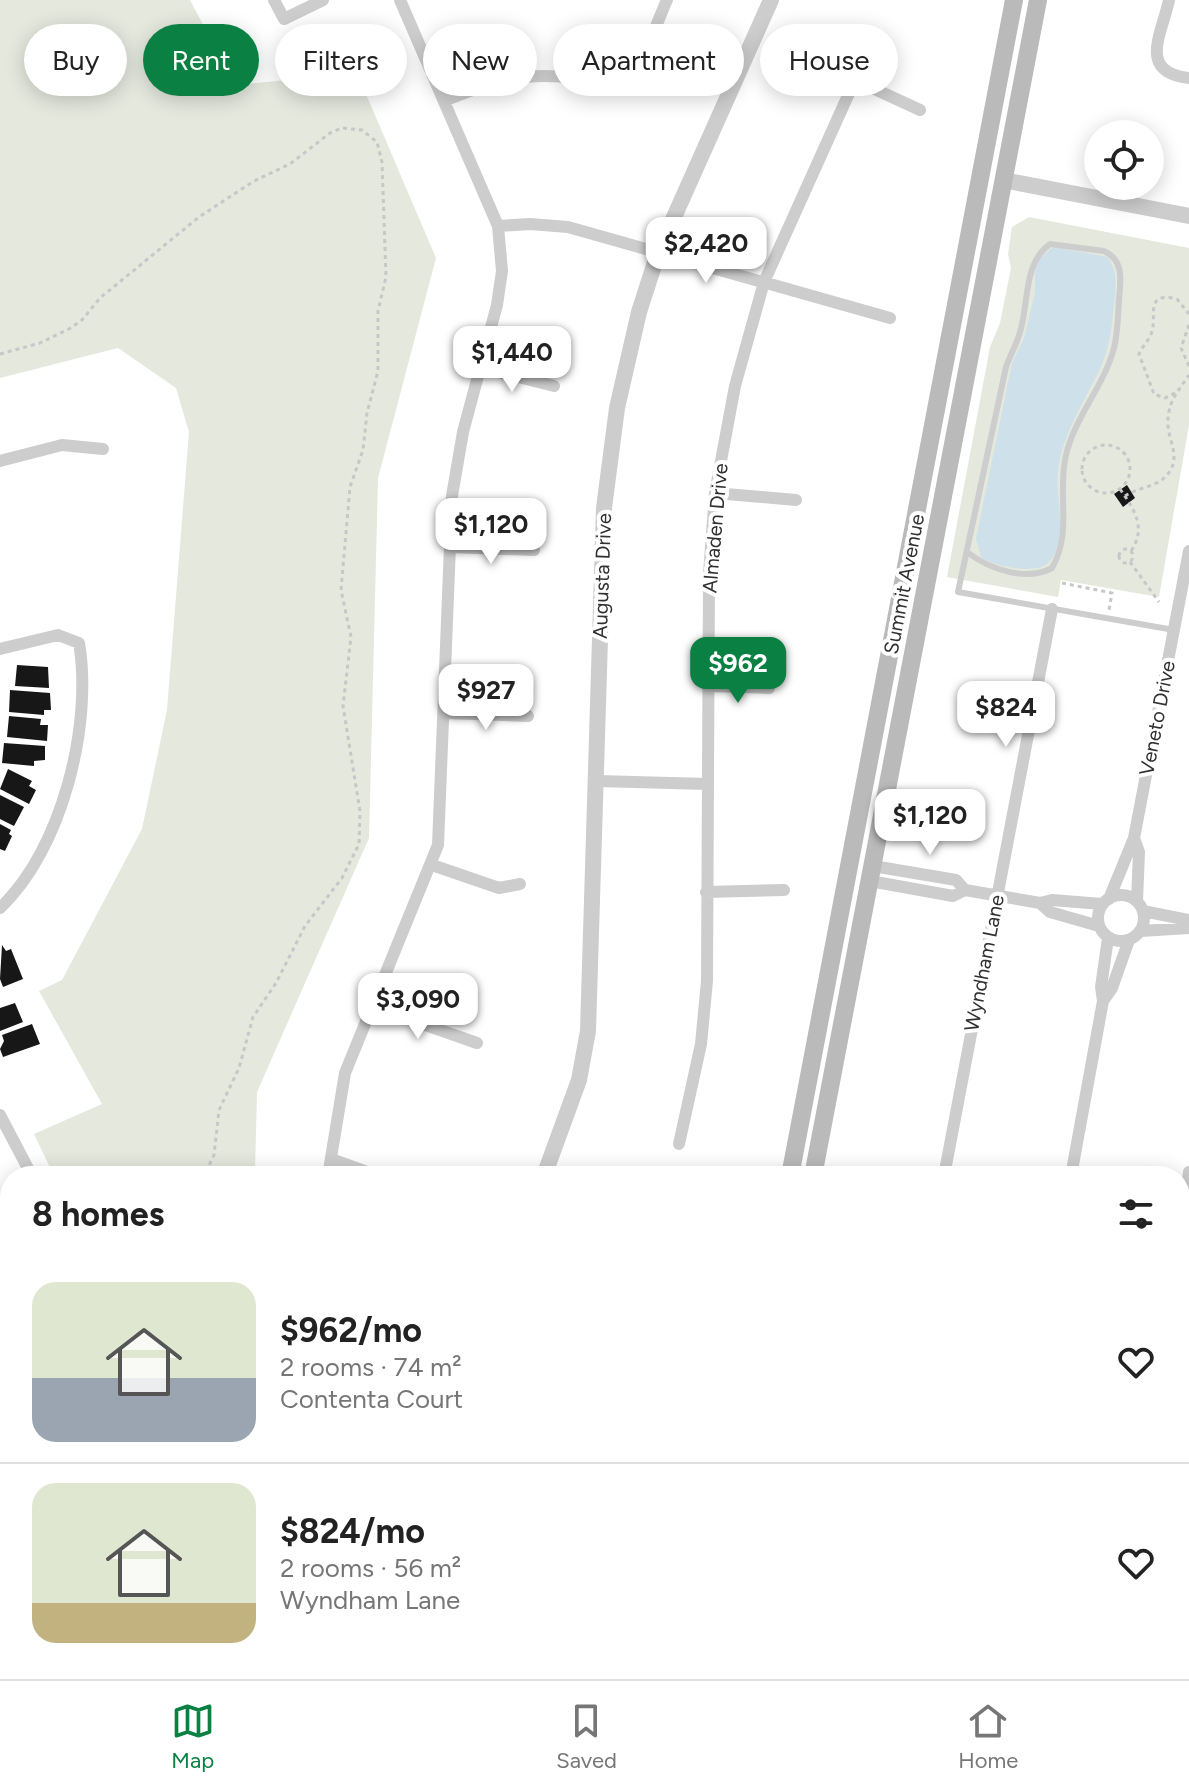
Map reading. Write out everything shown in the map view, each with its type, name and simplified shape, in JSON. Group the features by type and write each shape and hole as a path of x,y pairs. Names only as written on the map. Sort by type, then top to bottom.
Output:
{"main road":[{"name":"Summit Avenue","path":"792,1166 1014,0"},
{"name":"Summit Avenue","path":"815,1166 1038,0"}],"street":[{"path":"274,0 284,19 323,0"},
{"path":"330,1166 345,1073 432,865 441,814 450,547 456,467 501,287 498,226 400,0"},
{"path":"444,101 511,76 544,74 616,87 635,72 667,0"},
{"name":"Augusta Drive","path":"548,1166 579,1080 588,1031 601,567 610,448 629,353 658,253 771,0"},
{"path":"1169,0 1156,57 1160,67 1169,73 1189,78"},
{"name":"Almaden Drive","path":"679,1144 701,1044 707,981 709,574 715,493 735,386 764,282 855,80 920,110"},
{"path":"981,176 1189,216"},
{"path":"498,226 530,224 568,227 890,318"},
{"path":"479,367 554,386"},
{"path":"0,461 62,445 103,449"},
{"path":"715,493 796,500"},
{"path":"450,547 534,550"},
{"name":"Veneto Drive","path":"1106,902 1134,838 1189,551"},
{"name":"Wyndham Lane","path":"946,1166 1052,609"},
{"path":"0,649 58,635 79,643 84,673 65,802 44,849 0,908"},
{"path":"707,686 769,688"},
{"path":"445,713 528,716"},
{"path":"597,781 708,784"},
{"name":"Veneto Drive","path":"1134,838 1139,852 1140,906"},
{"path":"432,865 499,888 520,884"},
{"path":"871,873 953,896 965,890 1040,903 1052,900 1106,902 1123,895 1140,906 1189,920"},
{"path":"706,892 784,890"},
{"path":"1099,926 1106,902"},
{"path":"1040,903 1050,912 1099,926 1108,938 1101,987 1103,1001 1073,1166"},
{"path":"1140,906 1141,931"},
{"path":"1103,1001 1112,988 1129,940 1141,931 1189,928"},
{"path":"1108,938 1129,940"},
{"path":"371,1006 477,1043"},
{"path":"0,1115 27,1166"},
{"path":"331,1159 350,1166"}],"lane":[{"path":"967,552 988,567 1031,575 1052,568 1058,557 1066,518 1065,458 1108,364 1116,333 1122,275 1118,263 1104,251 1050,244 1032,266 1029,295 1020,334 1006,367 958,592 1174,630"}],"path":[{"path":"0,354 40,343 69,329 82,320 100,298 199,217 254,181 290,164 330,133 342,128 362,130 377,142 383,175 386,277 378,311 378,371 367,413 363,450 350,487 341,590 351,637 343,706 360,811 359,844 342,878 305,926 276,983 253,1017 242,1058 219,1110 214,1155 209,1166"},
{"path":"1175,393 1165,398 1154,394 1139,354 1152,333 1151,313 1157,302 1173,297 1183,303 1189,314"},
{"path":"1189,325 1181,348 1189,366"},
{"path":"1125,496 1158,482 1172,466 1175,452 1167,422 1175,393 1189,375"},
{"path":"1117,447 1128,458 1130,474 1120,489 1098,492 1086,482 1084,460 1094,448 1117,447"},
{"path":"1120,489 1136,513 1139,527 1130,562 1159,602"},
{"path":"1130,562 1125,563 1119,557 1124,550 1131,551"},
{"path":"1062,583 1112,593 1108,619"}],"shaded area":[{"path":"0,0 190,0 203,24 143,24 143,96 259,96 259,83 275,81 275,96 367,96 436,258 378,478 369,838 257,1092 255,1166 49,1166 34,1134 102,1104 39,991 62,980 142,829 167,710 189,432 176,388 118,348 0,378"},
{"path":"1029,217 1189,248 1189,425 1159,597 1061,580 1058,597 947,577 990,347 1000,323 1011,268 1008,254 1012,227"},
{"path":"1053,247 1108,257 1116,280 1105,357 1060,457 1060,528 1056,551 1044,566 1027,569 996,564 981,557 976,539 1012,363 1024,338 1035,293 1035,271 1039,259"}],"building":[{"path":"1127,485 1135,498 1123,507 1114,494"},
{"path":"17,665 48,667 49,688 15,686"},
{"path":"10,690 50,693 51,710 44,710 44,715 9,712"},
{"path":"9,716 41,719 40,725 48,725 47,741 7,737"},
{"path":"4,743 45,746 45,760 34,761 34,766 2,763"},
{"path":"8,769 32,781 29,786 36,790 29,804 0,789"},
{"path":"0,795 24,807 14,826 0,819"},
{"path":"0,824 11,830 9,834 12,836 5,851 0,849"},
{"path":"2,945 6,951 11,949 23,979 3,987 0,979"},
{"path":"15,1003 23,1022 0,1031 0,1008"},
{"path":"32,1024 40,1044 3,1057 0,1049 4,1041 2,1035"}]}
